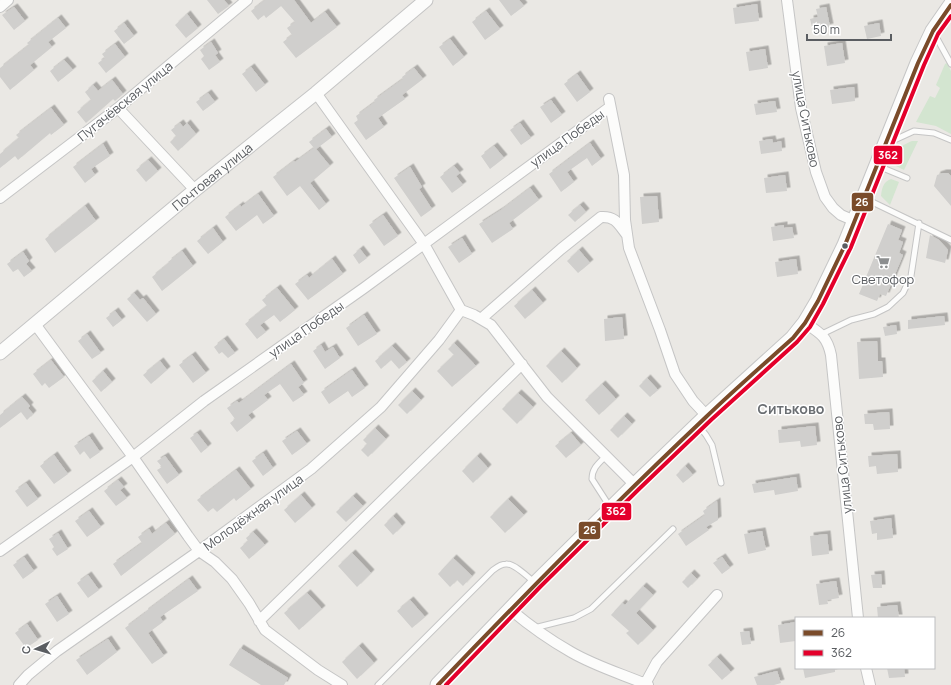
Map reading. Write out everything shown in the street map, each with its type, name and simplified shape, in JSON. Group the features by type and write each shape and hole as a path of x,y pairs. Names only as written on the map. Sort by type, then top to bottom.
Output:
{"main road":[{"path":"438,685 635,485 702,420 793,338 805,323 836,267 878,166 918,63 933,31 951,5"}],"street":[{"path":"0,7 8,0"},
{"name":"Пугачёвская улица","path":"0,198 118,108 247,0"},
{"name":"улица Ситьково","path":"787,0 801,108 816,172 825,197 833,208 841,215 855,221"},
{"name":"Почтовая улица","path":"0,353 195,190 316,93 419,2"},
{"path":"316,93 424,244 461,310 482,318 491,324 547,397 635,485"},
{"name":"улица Победы","path":"0,551 132,457 204,401 424,244 610,103 624,175 627,235"},
{"path":"118,108 195,190"},
{"path":"482,318 561,249 601,217 612,217 618,222 627,235 629,248 636,269 660,330 675,374 693,401 702,420"},
{"name":"Молодёжная улица","path":"19,685 28,675 57,651 311,469 381,407 439,340 461,310"},
{"path":"805,323 822,334"},
{"path":"35,324 188,536 199,550 215,562 232,579 249,603 265,630 318,670 342,685"},
{"name":"улица Ситьково","path":"822,334 829,343 831,354 858,617"},
{"path":"259,621 522,364"},
{"path":"511,610 533,628 572,653 646,685 657,662 717,595"},
{"path":"866,669 870,685"}],"lane":[{"path":"933,31 951,64"},
{"path":"886,145 914,131 934,133 951,140"},
{"path":"878,166 907,178"},
{"path":"865,198 919,223 951,240"},
{"path":"822,334 850,320 874,314 888,308 903,293 911,276 919,223"},
{"path":"702,420 706,435 712,445 721,483"},
{"path":"606,456 595,467 592,474 592,479 612,509"},
{"path":"533,628 574,618 591,609 673,529"},
{"path":"378,685 492,571 507,563 513,565 536,584"}],"green space":[{"path":"947,63 951,71 951,134 936,126 916,122 930,96 935,98 940,88 936,85 945,64"},
{"path":"912,141 918,141 904,170 896,166 896,153 903,145"},
{"path":"891,179 899,182 890,205 881,196 883,186"}],"building":[{"path":"207,0 224,0 229,6 218,14"},
{"path":"265,0 294,0 311,23 325,12 337,27 296,58 283,42 292,35 287,28 295,22 281,6 266,18 264,15 258,20 251,11"},
{"path":"499,0 519,0 524,6 511,16"},
{"path":"757,4 759,21 735,24 733,8"},
{"path":"14,7 25,21 14,30 2,15"},
{"path":"826,7 830,27 813,31 810,19 818,17 816,9"},
{"path":"486,11 500,29 485,40 472,22"},
{"path":"187,14 198,28 186,38 175,25"},
{"path":"58,18 66,28 48,42 52,47 30,65 34,70 10,90 0,77 0,68 29,45 27,43"},
{"path":"124,23 134,36 124,44 114,31"},
{"path":"879,23 881,36 867,39 864,26"},
{"path":"450,39 464,57 453,66 439,47"},
{"path":"211,42 218,53 215,55 220,62 209,70 201,59 204,56 200,50"},
{"path":"842,43 845,63 827,66 824,46"},
{"path":"115,44 125,57 106,73 98,63 105,58 102,54"},
{"path":"765,49 768,68 749,71 746,52"},
{"path":"64,60 73,70 58,82 50,71"},
{"path":"251,67 265,85 256,92 242,74"},
{"path":"414,68 423,79 402,95 405,99 378,118 384,127 366,140 354,123 358,120 356,116 375,102 374,100 403,79 402,77"},
{"path":"577,74 590,92 577,102 564,84"},
{"path":"112,80 123,94 115,101 113,99 86,123 77,112 91,100 85,92 93,85 98,91"},
{"path":"854,87 855,101 832,104 830,90"},
{"path":"208,93 215,102 203,111 196,102"},
{"path":"551,100 562,115 551,123 540,107"},
{"path":"775,101 777,112 756,115 754,104"},
{"path":"51,108 64,125 51,135 50,133 18,160 15,156 0,168 0,154 19,138 16,135"},
{"path":"180,123 183,127 187,123 196,134 178,151 170,142 176,136 171,130"},
{"path":"520,123 531,138 521,145 510,130"},
{"path":"326,129 332,137 316,149 330,166 310,183 326,204 319,210 300,186 287,196 273,177 314,148 309,142"},
{"path":"772,139 773,143 781,141 782,151 761,154 759,141"},
{"path":"590,143 601,159 592,166 587,158 567,172 574,182 561,192 549,174"},
{"path":"103,144 110,156 91,169 95,175 85,183 73,167"},
{"path":"494,146 504,158 490,169 481,156"},
{"path":"148,160 158,171 146,182 136,170"},
{"path":"454,166 460,173 456,176 463,185 452,193 440,177"},
{"path":"410,167 422,187 419,189 432,209 421,217 394,178"},
{"path":"948,173 951,176 951,206 934,186 937,175"},
{"path":"785,175 787,191 766,193 764,178"},
{"path":"530,188 539,200 509,223 513,229 492,243 479,224 501,210"},
{"path":"258,194 274,216 263,224 257,215 236,231 225,217 240,205 241,207"},
{"path":"657,196 659,222 642,224 640,197"},
{"path":"580,205 586,212 575,222 568,215"},
{"path":"85,206 96,221 55,253 45,239"},
{"path":"383,215 398,236 384,246 369,225"},
{"path":"888,224 902,230 898,240 903,242 899,253 903,255 886,296 880,294 877,301 859,294"},
{"path":"784,225 784,228 792,227 794,238 773,241 771,227"},
{"path":"213,228 223,242 208,254 197,241"},
{"path":"930,235 939,240 948,250 945,263 926,258"},
{"path":"462,238 472,254 459,263 448,247"},
{"path":"360,249 367,258 359,264 353,255"},
{"path":"579,250 590,263 578,273 567,261"},
{"path":"182,251 193,266 162,291 152,277"},
{"path":"23,252 29,261 26,264 32,271 24,277 18,269 13,272 7,264"},
{"path":"332,259 343,274 308,300 295,284 307,275 309,278"},
{"path":"796,259 798,274 777,277 775,262"},
{"path":"277,288 295,310 280,322 274,315 260,325 266,332 257,339 245,324 267,306 262,300"},
{"path":"532,290 543,303 525,319 514,306"},
{"path":"134,293 140,300 143,298 156,314 147,322 127,299"},
{"path":"115,311 122,320 113,327 106,318"},
{"path":"364,315 377,334 358,346 346,328"},
{"path":"944,316 945,325 908,329 908,320"},
{"path":"622,317 624,339 605,341 604,319"},
{"path":"896,325 897,334 885,336 883,327"},
{"path":"87,334 101,353 92,359 78,341"},
{"path":"224,339 235,353 228,358 222,352 219,354 214,347"},
{"path":"877,341 878,361 882,361 883,377 859,379 857,342"},
{"path":"454,343 476,366 452,387 437,371 454,355 448,349"},
{"path":"321,345 325,352 333,347 340,358 325,369 313,351"},
{"path":"392,346 407,362 399,369 391,360 381,369 375,361"},
{"path":"561,351 577,368 562,383 546,366"},
{"path":"192,355 206,373 193,383 179,365"},
{"path":"51,360 64,377 49,388 45,383 42,386 33,374"},
{"path":"160,361 167,370 151,384 143,375"},
{"path":"291,364 304,383 298,387 304,395 293,402 280,384 264,395 268,400 248,415 252,420 237,432 230,423 235,419 227,408 237,401 239,403"},
{"path":"352,370 365,388 352,397 348,391 329,404 321,392"},
{"path":"103,371 112,382 101,392 92,381"},
{"path":"647,378 658,390 650,397 639,386"},
{"path":"602,384 616,399 599,415 585,400"},
{"path":"412,391 421,400 407,414 398,405"},
{"path":"518,393 533,407 517,424 502,409"},
{"path":"22,397 30,406 28,408 33,414 27,420 21,412 0,428 0,415"},
{"path":"889,412 890,429 874,430 873,424 865,424 864,414"},
{"path":"624,416 632,424 618,438 610,430"},
{"path":"815,426 817,445 801,447 800,441 779,443 778,430"},
{"path":"375,428 386,439 368,457 361,450 367,444 363,440"},
{"path":"297,431 307,444 292,455 282,441"},
{"path":"197,433 208,447 201,453 190,438"},
{"path":"571,433 581,445 566,458 555,446"},
{"path":"89,436 100,452 90,459 84,451 80,455 74,446"},
{"path":"263,453 273,468 263,476 252,461"},
{"path":"897,454 898,472 877,474 876,466 869,467 868,456"},
{"path":"54,455 68,474 54,484 40,466"},
{"path":"165,456 179,475 167,484 157,470 162,467 157,461"},
{"path":"477,456 488,468 473,483 462,471"},
{"path":"685,466 693,475 683,483 676,475"},
{"path":"236,470 251,489 236,501 234,498 217,512 213,508 208,512 197,500"},
{"path":"796,477 798,491 775,495 774,490 754,493 752,484"},
{"path":"118,480 124,487 120,490 127,498 116,506 104,491"},
{"path":"26,483 38,499 27,507 15,491"},
{"path":"301,495 312,508 295,523 284,510"},
{"path":"353,496 363,506 346,522 336,512"},
{"path":"508,499 524,515 505,533 490,517"},
{"path":"717,501 718,520 706,527 709,530 686,546 678,534 705,515 703,511"},
{"path":"89,511 101,527 87,537 75,521"},
{"path":"393,516 402,526 393,535 384,525"},
{"path":"891,518 893,538 877,540 877,533 872,534 870,521"},
{"path":"166,523 175,534 121,576 113,564 142,543 138,537 149,529 152,534"},
{"path":"762,531 766,550 748,554 744,534"},
{"path":"253,532 265,545 249,559 240,548 248,541 246,538"},
{"path":"58,533 68,549 57,556 52,549 54,547 49,539"},
{"path":"827,534 829,554 812,556 810,536"},
{"path":"352,553 371,573 357,587 338,566"},
{"path":"24,557 34,571 23,579 13,565"},
{"path":"722,557 730,568 722,574 713,563"},
{"path":"453,558 472,576 463,586 457,580 450,587 438,574"},
{"path":"691,573 697,579 688,588 682,582"},
{"path":"881,574 882,588 873,588 871,575"},
{"path":"88,575 99,590 88,598 77,583"},
{"path":"189,579 198,591 160,617 163,622 148,633 164,656 152,664 125,628"},
{"path":"836,581 839,598 827,600 828,604 819,605 816,584"},
{"path":"643,586 653,595 636,613 653,630 638,645 626,633 629,631 611,615 622,603 625,605"},
{"path":"307,593 322,609 299,630 284,613"},
{"path":"57,596 69,614 57,622 45,604"},
{"path":"410,600 425,617 412,628 397,611"},
{"path":"897,605 899,617 878,617 877,607"},
{"path":"795,622 795,641 780,643 778,625"},
{"path":"27,624 38,640 26,648 15,633"},
{"path":"749,631 751,644 742,645 740,632"},
{"path":"108,639 117,652 87,675 76,660"},
{"path":"359,646 374,663 357,679 342,662"},
{"path":"240,648 288,678 284,685 261,685 229,665"},
{"path":"717,657 731,672 722,680 708,665"},
{"path":"803,669 835,669 835,672 805,678"},
{"path":"887,669 904,669 905,677 889,678"},
{"path":"777,671 781,683 774,685 757,685 754,677"}],"transit line":[{"name":"26","path":"438,685 604,516 717,407 793,338 805,323 818,301 845,245 918,63 933,31 951,5"},
{"name":"362","path":"446,685 540,587 639,489 711,420 797,342 810,327 851,247 924,65 938,34 951,16"}],"place":[{"name":"Светофор","path":"883,262"}],"district":[{"name":"Ситьково","path":"791,408"}]}
